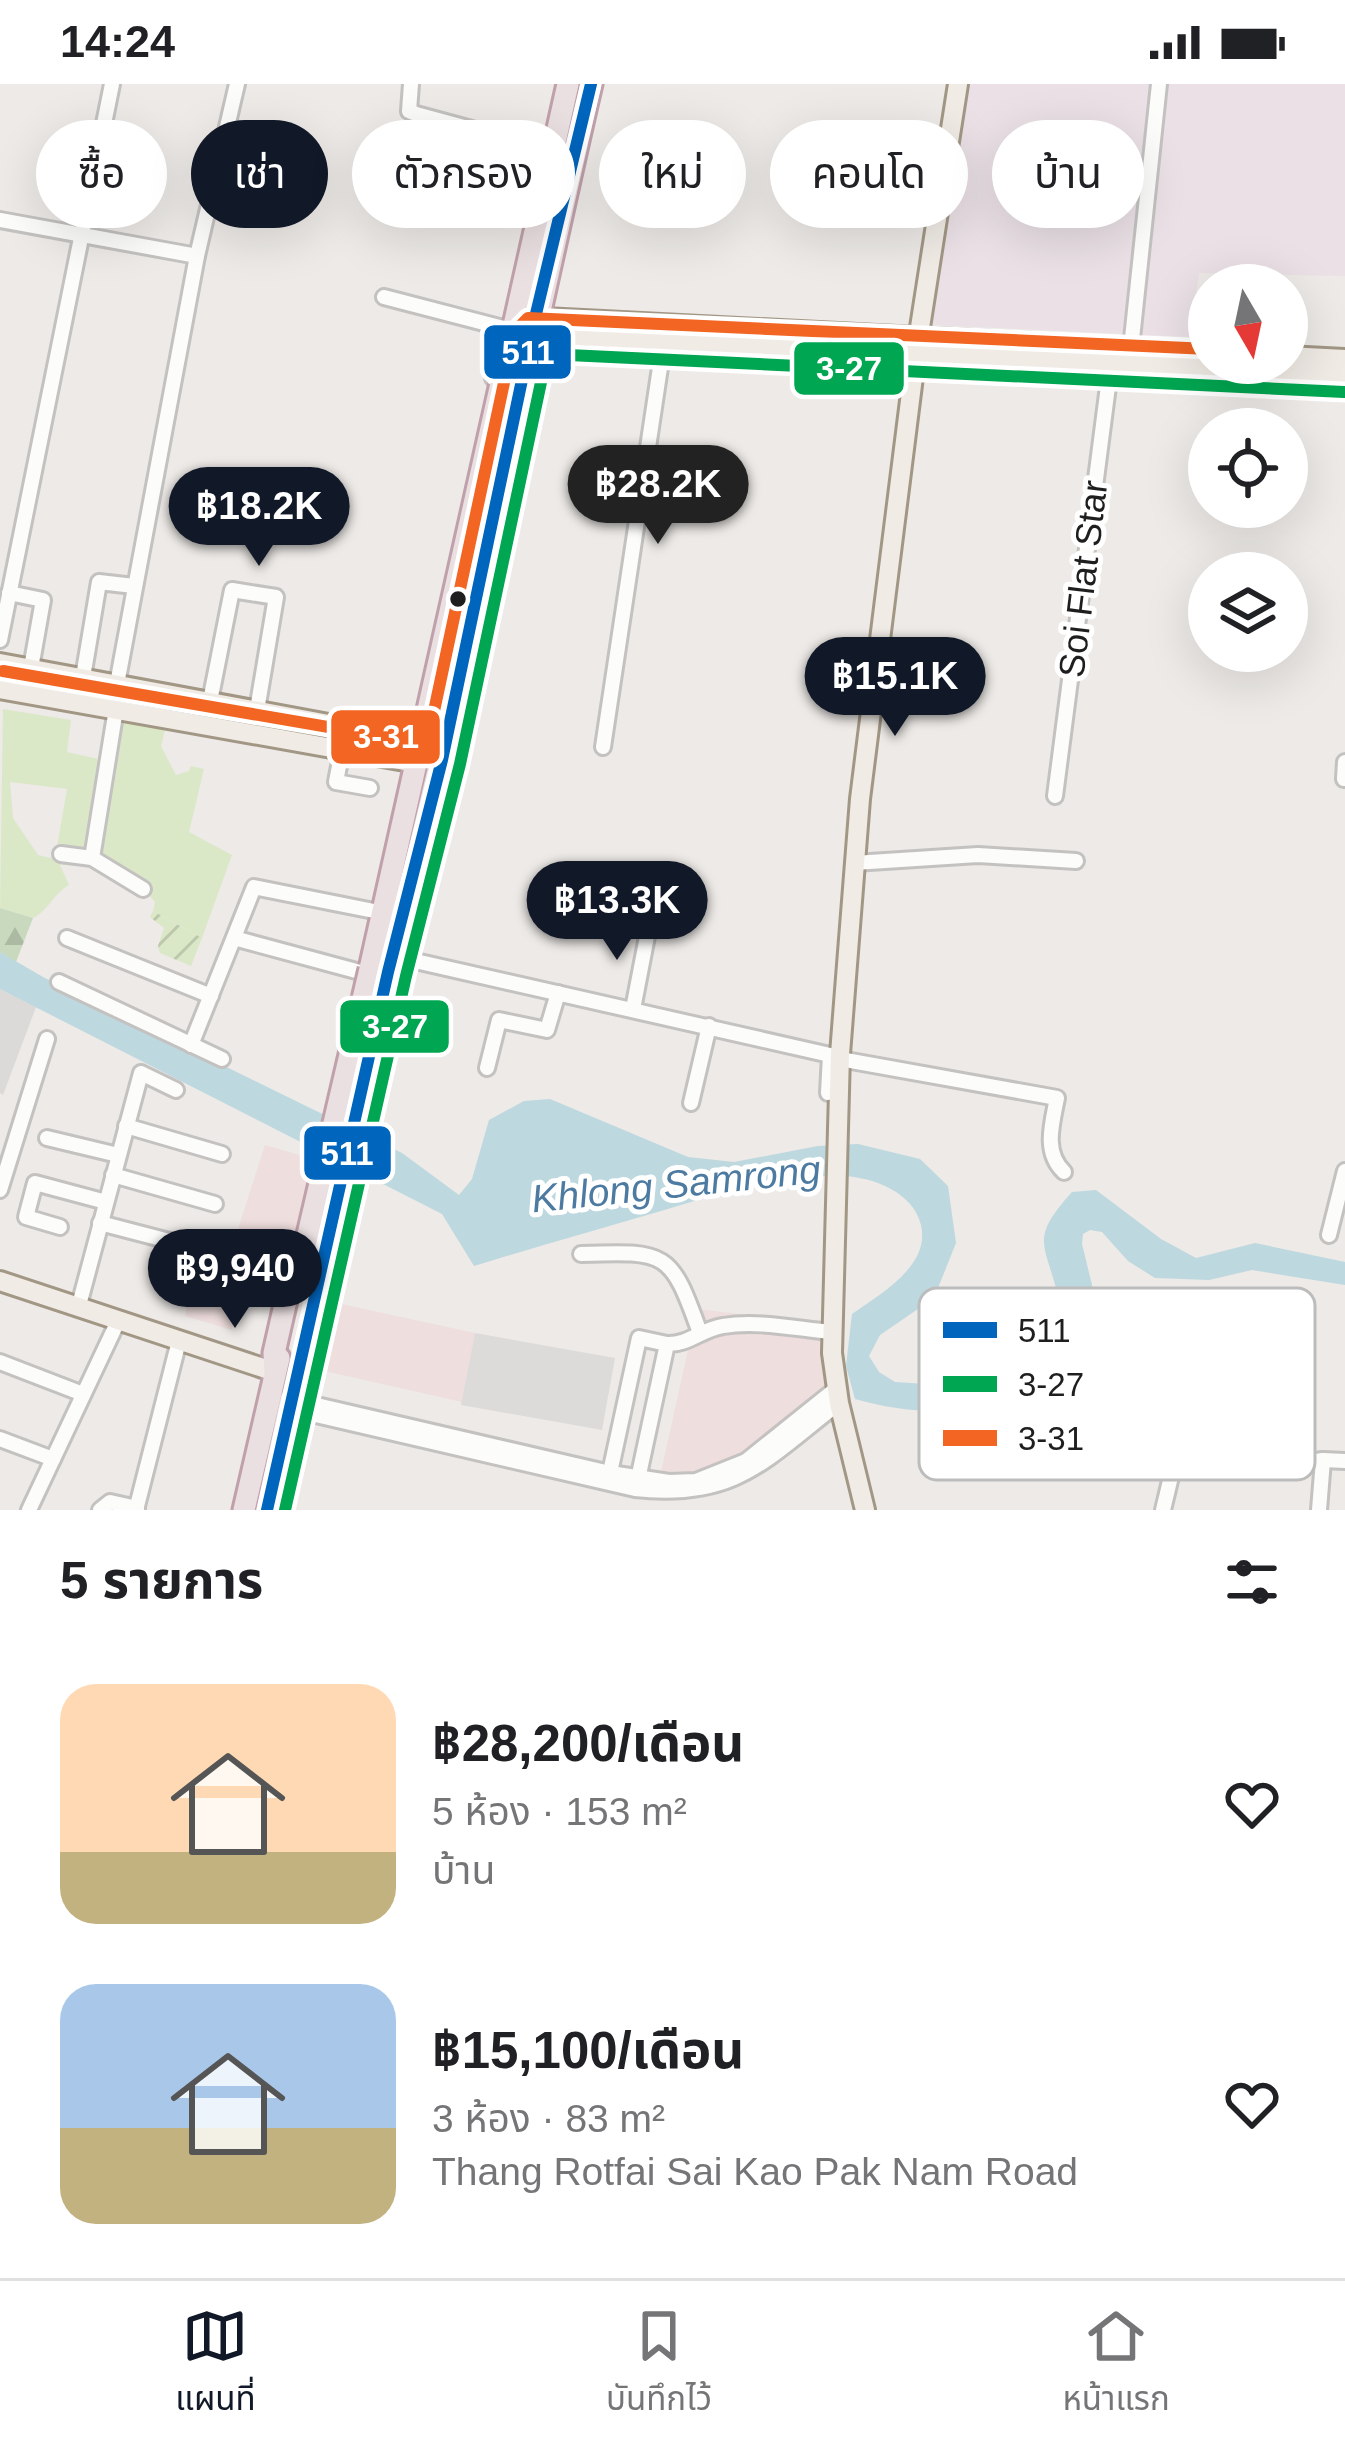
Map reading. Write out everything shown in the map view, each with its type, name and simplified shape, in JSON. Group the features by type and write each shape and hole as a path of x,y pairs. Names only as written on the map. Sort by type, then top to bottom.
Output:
{"highway":[{"path":"560,120 568,84"},
{"path":"267,1510 292,1405 310,1271 380,968 406,902 418,752 500,381 591,84"},
{"path":"380,968 384,913 442,760 535,228"},
{"path":"418,752 442,760"},
{"path":"275,1372 274,1353 314,1178 320,1172 332,1173 347,1194 303,1388 292,1405"},
{"path":"244,1510 275,1372 310,1271"}],"main road":[{"path":"865,1510 838,1395 832,1332 838,1138 835,1057 917,345 958,84"},
{"path":"517,327 664,340 1188,351"},
{"path":"517,327 917,345 1188,364"},
{"path":"1308,357 1345,359"},
{"path":"1308,371 1345,374"},
{"path":"0,663 256,710 418,752"},
{"path":"0,689 342,750 418,752"},
{"path":"0,1281 275,1372"}],"street":[{"path":"0,640 112,84"},
{"path":"117,684 197,256 237,84"},
{"path":"411,84 410,111 438,120"},
{"path":"1131,348 1159,84"},
{"path":"0,220 197,256"},
{"path":"384,297 517,327"},
{"path":"603,747 664,340"},
{"name":"Soi Flat Star","path":"1054,796 1111,362"},
{"path":"82,677 100,582 134,586"},
{"path":"210,701 232,590 276,597 256,710"},
{"path":"9,593 43,599 32,668"},
{"path":"92,858 116,710"},
{"path":"342,750 337,782 370,788"},
{"path":"1344,779 1345,762"},
{"path":"61,854 92,858 143,889"},
{"path":"854,862 977,855 1076,860"},
{"path":"191,1045 255,886 384,913"},
{"path":"633,1009 649,926"},
{"path":"67,938 211,996"},
{"path":"234,938 380,968 558,993 799,1051 1057,1098 1050,1148 1064,1172"},
{"path":"59,982 222,1059"},
{"path":"487,1068 499,1020 547,1030 558,993"},
{"path":"691,1103 709,1026"},
{"path":"0,1190 47,1039"},
{"path":"828,1093 835,1057"},
{"path":"79,1305 141,1073 176,1090"},
{"path":"126,1126 223,1154"},
{"path":"47,1138 118,1155"},
{"path":"1329,1234 1345,1171"},
{"path":"113,1175 215,1204"},
{"path":"60,1227 26,1217 35,1183 106,1202"},
{"path":"100,1223 196,1248"},
{"path":"581,1254 625,1252 665,1262 680,1277 700,1333"},
{"path":"29,1510 119,1319"},
{"path":"609,1478 639,1338 683,1343 728,1325 832,1332"},
{"path":"100,1510 110,1502 136,1509 179,1341"},
{"path":"638,1479 667,1344"},
{"path":"0,1362 83,1394"},
{"path":"292,1405 667,1493 727,1483 757,1468 769,1452 838,1395"},
{"path":"622,1417 650,1423"},
{"path":"0,1439 53,1459"},
{"path":"1318,1510 1324,1460"},
{"path":"1315,1461 1345,1461"},
{"path":"609,1478 697,1486"},
{"path":"1163,1510 1170,1480"}],"shaded area":[{"path":"967,84 1345,84 1345,276 1308,275 1308,264 1188,264 1188,337 931,325 945,228 968,228 968,120 962,120"},
{"path":"0,989 36,1007 3,1095 0,1093"},
{"path":"265,1145 313,1159 282,1298 242,1288 232,1330 185,1316 189,1293 215,1301"},
{"path":"341,1304 475,1333 462,1402 325,1371"},
{"path":"697,1309 821,1324 828,1386 730,1466 660,1477"},
{"path":"475,1333 615,1358 602,1430 461,1405"}],"green space":[{"path":"3,709 71,720 67,752 103,760 111,717 166,726 161,746 176,775 191,766 204,769 189,832 232,855 202,938 153,911 155,902 148,894 86,866 60,865 69,885 33,918 0,908","holes":["10,782 67,789 55,859 38,855 13,818"]},
{"path":"0,908 33,918 16,962 0,952"},
{"path":"153,911 202,938 191,966 160,953 164,928 150,917"}],"water":[{"name":"Khlong Samrong","path":"0,952 402,1153 459,1195 472,1179 489,1120 524,1101 550,1099 688,1157 734,1162 818,1146 858,1144 920,1159 948,1186 956,1243 938,1288 919,1288 919,1308 880,1335 869,1356 879,1372 895,1382 919,1384 919,1410 855,1399 846,1366 852,1314 900,1278 922,1240 917,1214 891,1189 842,1176 773,1181 474,1266 442,1214 0,989"},
{"path":"1096,1190 1161,1239 1196,1258 1255,1243 1345,1262 1345,1285 1252,1270 1209,1280 1155,1278 1128,1261 1102,1232 1083,1234 1093,1288 1056,1288 1045,1252 1045,1232 1072,1192"}],"railway":[{"path":"231,717 337,735"}],"transit line":[{"name":"511","path":"267,1510 388,972 442,760 535,318 591,84"},
{"name":"3-31","path":"3,671 427,744 515,331 528,318 1188,348"},
{"name":"3-27","path":"285,1510 406,976 460,764 547,354 1344,392"}]}
